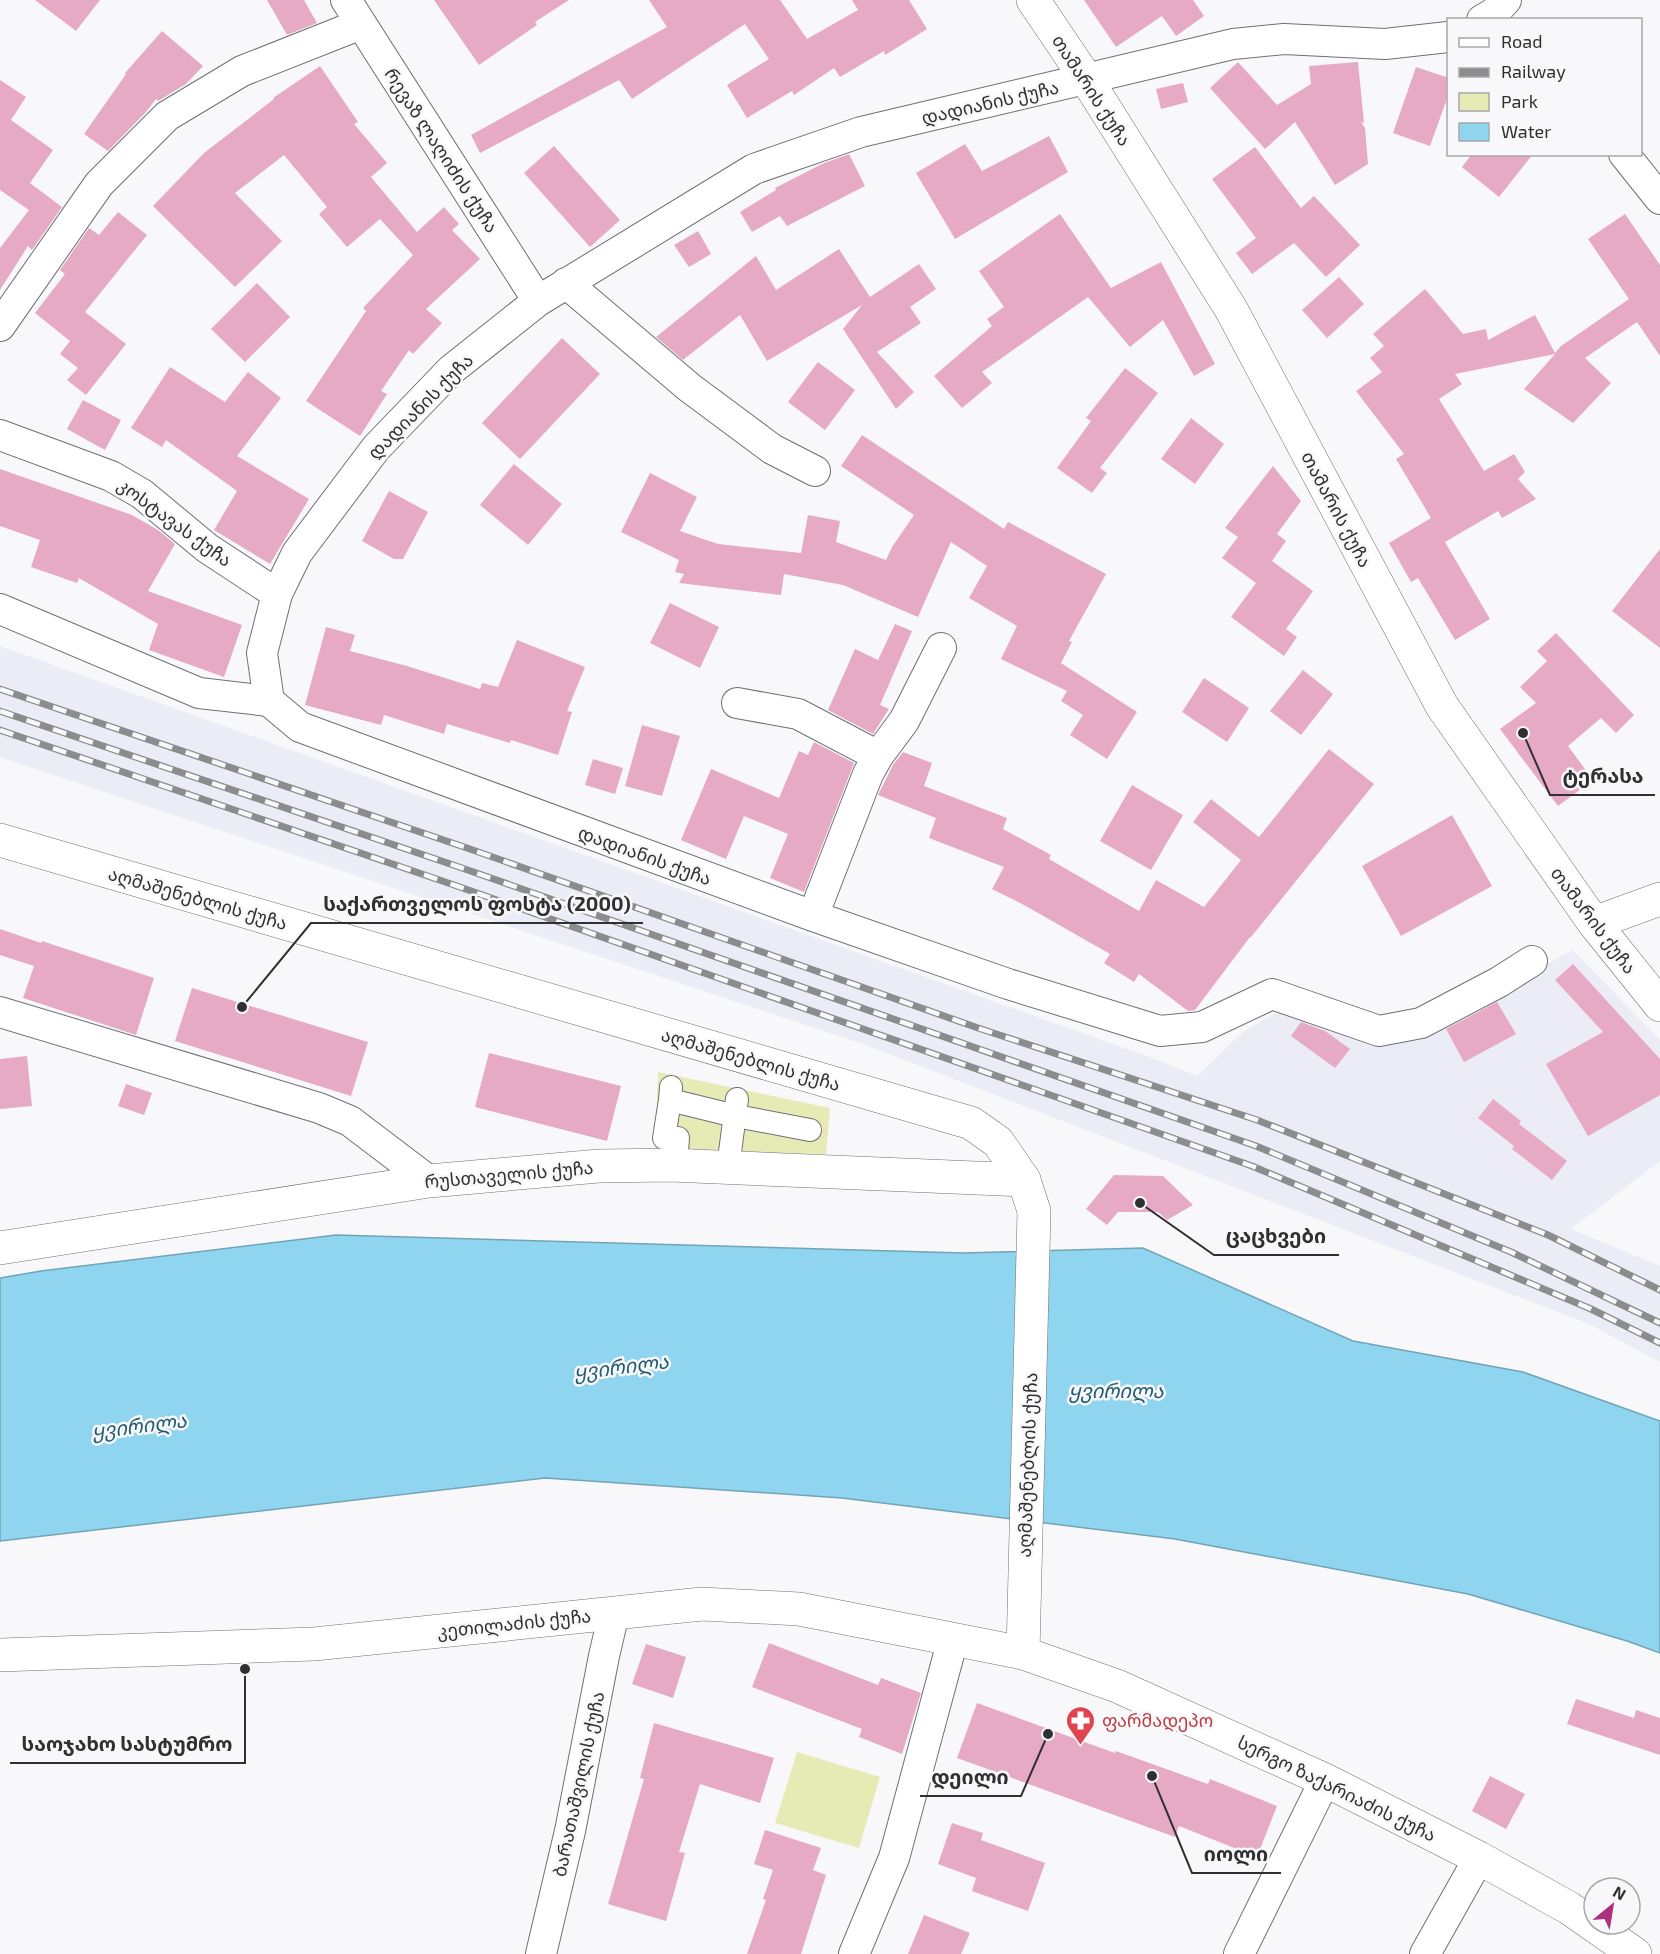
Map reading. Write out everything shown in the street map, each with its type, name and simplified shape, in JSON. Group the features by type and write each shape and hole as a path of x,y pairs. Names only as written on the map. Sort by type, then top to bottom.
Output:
{"main road":[{"name":"თამარის ქუჩა","path":"1033,0 1087,80 1232,309 1442,706 1594,923 1660,1005"},
{"name":"აღმაშენებლის ქუჩა","path":"0,840 971,1123 998,1142 1024,1180 1034,1211 1023,1653"},
{"path":"1594,923 1660,899"},
{"name":"რუსთაველის ქუჩა","path":"0,1248 429,1181 599,1166 670,1165 1024,1180"},
{"name":"კეთილაძის ქუჩა","path":"0,1655 314,1644 702,1604 799,1609 1023,1653"},
{"name":"სერგო ზაქარიაძის ქუჩა","path":"1023,1653 1117,1686 1325,1780 1479,1857 1569,1908 1635,1954"}],"street":[{"name":"რევაზ ლაღიძის ქუჩა","path":"354,12 538,301"},
{"path":"0,326 99,184 167,116 242,71 354,12"},
{"name":"დადიანის ქუჩა","path":"1447,37 1385,44 1284,39 1233,44 861,132 753,169 538,301 451,370 376,448 297,553 277,594 262,653 269,701 300,728 813,916 1008,984 1160,1031 1202,1027 1272,994 1378,1031 1421,1023 1499,982 1532,961"},
{"path":"1626,156 1660,199"},
{"path":"566,283 699,395 772,449 815,471"},
{"name":"კოსტავას ქუჩა","path":"0,435 111,476 142,494 207,548 277,594"},
{"path":"0,609 199,693 269,701"},
{"path":"813,916 868,774 878,756 904,721 941,648"},
{"path":"737,703 798,714 878,756"},
{"path":"0,1012 319,1108 350,1121 429,1181"},
{"path":"676,1151 678,1138 664,1138 670,1094 735,1107 810,1130"},
{"path":"730,1152 735,1107"},
{"name":"ბარათაშვილის ქუჩა","path":"540,1954 570,1831 614,1613"},
{"path":"854,1954 894,1858 953,1639"},
{"path":"1239,1954 1325,1780"},
{"path":"1425,1954 1479,1857"}],"shaded area":[{"path":"0,646 1158,1060 1197,1076 1244,1031 1288,1006 1397,1042 1573,950 1660,1040 1660,1161 1571,1229 1660,1266 1660,1362 1589,1324 863,1044 0,757"}],"green space":[{"path":"658,1072 830,1108 826,1154 655,1151"},
{"path":"797,1752 880,1777 859,1848 775,1823"}],"water":[{"name":"ყვირილა","path":"336,1235 963,1253 1143,1248 1353,1341 1523,1372 1660,1421 1660,1653 1468,1594 1175,1539 842,1498 545,1478 0,1541 0,1278"}],"building":[{"path":"35,0 100,0 76,31"},
{"path":"267,0 304,0 317,23 287,35"},
{"path":"434,0 569,0 535,22 537,25 479,65"},
{"path":"649,0 780,0 807,39 858,10 852,0 909,0 927,29 885,55 884,51 840,77 834,68 794,95 792,91 747,118 727,85 769,59 745,24 632,99 619,80 480,153 471,135 667,27"},
{"path":"1084,0 1193,0 1204,16 1176,36 1162,16 1116,47"},
{"path":"162,31 203,66 186,84 158,101 156,99 108,151 84,134 125,73"},
{"path":"1238,62 1277,105 1311,84 1309,66 1358,62 1364,123 1361,122 1365,128 1368,164 1335,185 1295,122 1265,149 1210,88"},
{"path":"320,66 358,122 354,124 387,163 371,177 417,232 444,207 459,224 452,230 480,259 426,309 442,323 413,354 409,350 381,391 387,394 360,436 306,401 366,311 363,308 413,255 380,219 347,247 319,214 327,207 284,155 235,193 282,241 235,287 153,206 204,153 273,98"},
{"path":"1416,67 1447,77 1447,99 1430,146 1393,133"},
{"path":"0,80 26,97 11,120 53,150 30,183 62,207 32,250 28,246 0,290 0,248 29,210 0,190"},
{"path":"1183,83 1188,102 1161,109 1156,89"},
{"path":"1049,136 1068,172 955,239 916,173 965,144 982,171"},
{"path":"554,146 620,220 590,247 524,173"},
{"path":"1255,147 1301,208 1314,196 1360,245 1326,277 1294,243 1252,274 1236,253 1256,238 1212,179"},
{"path":"849,154 865,186 787,226 780,216 752,232 740,212 776,190 775,188 822,164"},
{"path":"1470,156 1531,156 1499,197 1462,167"},
{"path":"118,212 147,235 85,312 126,344 86,395 67,380 78,368 60,354 70,341 35,313 65,274 60,270 89,228 99,235"},
{"path":"1060,214 1111,288 1161,262 1215,364 1194,376 1163,320 1130,347 1088,297 982,372 992,383 962,408 934,376 992,326 987,319 1004,307 979,271"},
{"path":"1625,214 1660,265 1660,356 1637,322 1585,358 1611,383 1573,423 1524,389 1555,354 1455,374 1462,384 1439,399 1484,471 1514,454 1525,472 1518,479 1536,499 1502,518 1498,511 1445,542 1490,619 1455,640 1418,578 1411,582 1389,543 1431,518 1396,459 1404,454 1356,391 1382,372 1370,358 1384,346 1373,334 1425,289 1463,334 1486,329 1488,340 1535,315 1555,353 1561,346 1629,299 1588,239"},
{"path":"698,231 711,254 689,267 674,245"},
{"path":"839,249 870,297 919,264 936,289 910,307 921,323 877,352 914,392 896,409 843,329 862,305 767,361 740,315 683,360 656,337 756,256 776,290"},
{"path":"1339,277 1364,304 1327,338 1302,310"},
{"path":"257,283 290,317 245,362 211,329"},
{"path":"562,338 600,374 520,459 482,423"},
{"path":"818,362 855,390 825,430 788,402"},
{"path":"170,367 225,402 248,372 281,398 237,456 309,499 270,564 214,530 237,491 166,440 162,447 131,428"},
{"path":"1125,368 1158,393 1100,468 1107,473 1092,493 1057,468 1091,421 1086,418"},
{"path":"83,400 121,420 105,450 67,429"},
{"path":"1191,418 1224,444 1195,484 1161,459"},
{"path":"862,435 1004,529 1008,522 1106,574 1069,641 1072,642 1061,663 1137,712 1107,759 1070,735 1083,715 1061,701 1067,691 1001,659 1017,626 969,598 987,566 951,542 918,617 843,585 784,574 781,595 679,583 684,574 675,572 679,560 621,532 650,473 697,497 680,531 718,544 801,553 808,515 840,521 836,542 886,560 914,515 841,466"},
{"path":"514,464 562,504 528,545 480,505"},
{"path":"1273,466 1301,501 1277,534 1286,541 1272,561 1313,591 1286,629 1297,637 1284,656 1231,617 1256,583 1222,558 1238,537 1225,528"},
{"path":"0,469 132,515 158,530 175,544 148,591 242,625 224,677 149,650 158,624 79,578 77,583 31,567 40,540 0,526"},
{"path":"389,491 428,512 403,559 394,559 362,541"},
{"path":"1660,549 1660,648 1612,611"},
{"path":"670,603 719,627 700,668 650,643"},
{"path":"895,624 912,631 880,705 889,709 873,734 828,710 855,649 878,660"},
{"path":"326,627 355,635 350,651 480,689 482,683 498,687 517,640 585,667 567,711 572,712 558,755 511,740 510,743 447,724 444,734 384,715 381,725 305,705"},
{"path":"1556,633 1634,715 1616,733 1601,718 1568,746 1593,780 1558,806 1500,729 1536,703 1520,687 1547,661 1537,651"},
{"path":"1303,670 1333,694 1301,735 1270,711"},
{"path":"1204,678 1249,708 1227,742 1182,712"},
{"path":"642,725 680,736 662,796 625,786"},
{"path":"814,742 854,763 804,892 770,878 788,834 744,816 726,859 681,840 711,769 779,798 799,751 808,755"},
{"path":"1329,749 1374,784 1250,937 1195,1010 1188,1011 1139,974 1134,982 1104,963 1110,954 992,889 1004,867 929,838 936,818 878,795 893,765 903,752 932,763 924,786 1007,818 1003,829 1051,855 1049,859 1139,911 1156,880 1204,907 1241,860 1193,822 1211,799 1259,837"},
{"path":"593,759 623,768 615,794 585,785"},
{"path":"1132,785 1183,815 1151,870 1100,841"},
{"path":"1452,815 1492,886 1401,936 1362,866"},
{"path":"0,929 154,978 136,1035 23,998 34,966 0,955"},
{"path":"1573,964 1660,1059 1660,1095 1588,1136 1546,1064 1603,1032 1555,980"},
{"path":"192,988 368,1042 351,1096 175,1041"},
{"path":"1497,1002 1516,1034 1464,1062 1446,1029"},
{"path":"1301,1022 1325,1031 1350,1049 1335,1068 1291,1036"},
{"path":"489,1053 621,1086 607,1141 475,1107"},
{"path":"27,1056 32,1106 0,1109 0,1059"},
{"path":"126,1084 152,1093 144,1115 118,1106"},
{"path":"1493,1099 1521,1121 1519,1124 1567,1161 1552,1180 1512,1149 1514,1146 1478,1118"},
{"path":"1114,1175 1163,1176 1193,1205 1167,1220 1158,1212 1118,1212 1107,1225 1086,1209"},
{"path":"769,1643 878,1685 881,1678 921,1693 902,1754 859,1737 862,1729 752,1687"},
{"path":"646,1644 686,1657 673,1698 632,1684"},
{"path":"1576,1699 1634,1718 1636,1710 1660,1718 1660,1755 1567,1724"},
{"path":"977,1703 1208,1784 1210,1779 1277,1806 1257,1857 1179,1826 1175,1837 957,1758"},
{"path":"654,1723 774,1758 760,1803 700,1784 679,1852 685,1853 666,1921 608,1904 644,1779 640,1778"},
{"path":"1490,1776 1525,1794 1506,1829 1472,1811"},
{"path":"952,1823 983,1833 981,1840 1045,1863 1028,1911 972,1891 976,1878 938,1864"},
{"path":"765,1830 821,1848 813,1870 826,1875 801,1954 747,1954 766,1900 763,1899 773,1870 754,1864"},
{"path":"924,1915 970,1933 961,1954 908,1954"}],"railway":[{"path":"0,689 467,848 978,1028 1257,1120 1548,1235 1660,1290"},
{"path":"0,711 462,868 1256,1146 1511,1252 1660,1323"},
{"path":"0,730 457,886 1252,1166 1591,1309 1660,1343"}],"place":[{"name":"ტერასა","path":"1523,733"},
{"name":"საქართველოს ფოსტა (2000)","path":"242,1007"},
{"name":"ცაცხვები","path":"1140,1203"},
{"name":"საოჯახო სასტუმრო","path":"245,1669"},
{"name":"დეილი","path":"1048,1734"},
{"name":"ფარმადეპო","path":"1081,1746"},
{"name":"იოლი","path":"1152,1776"}]}
